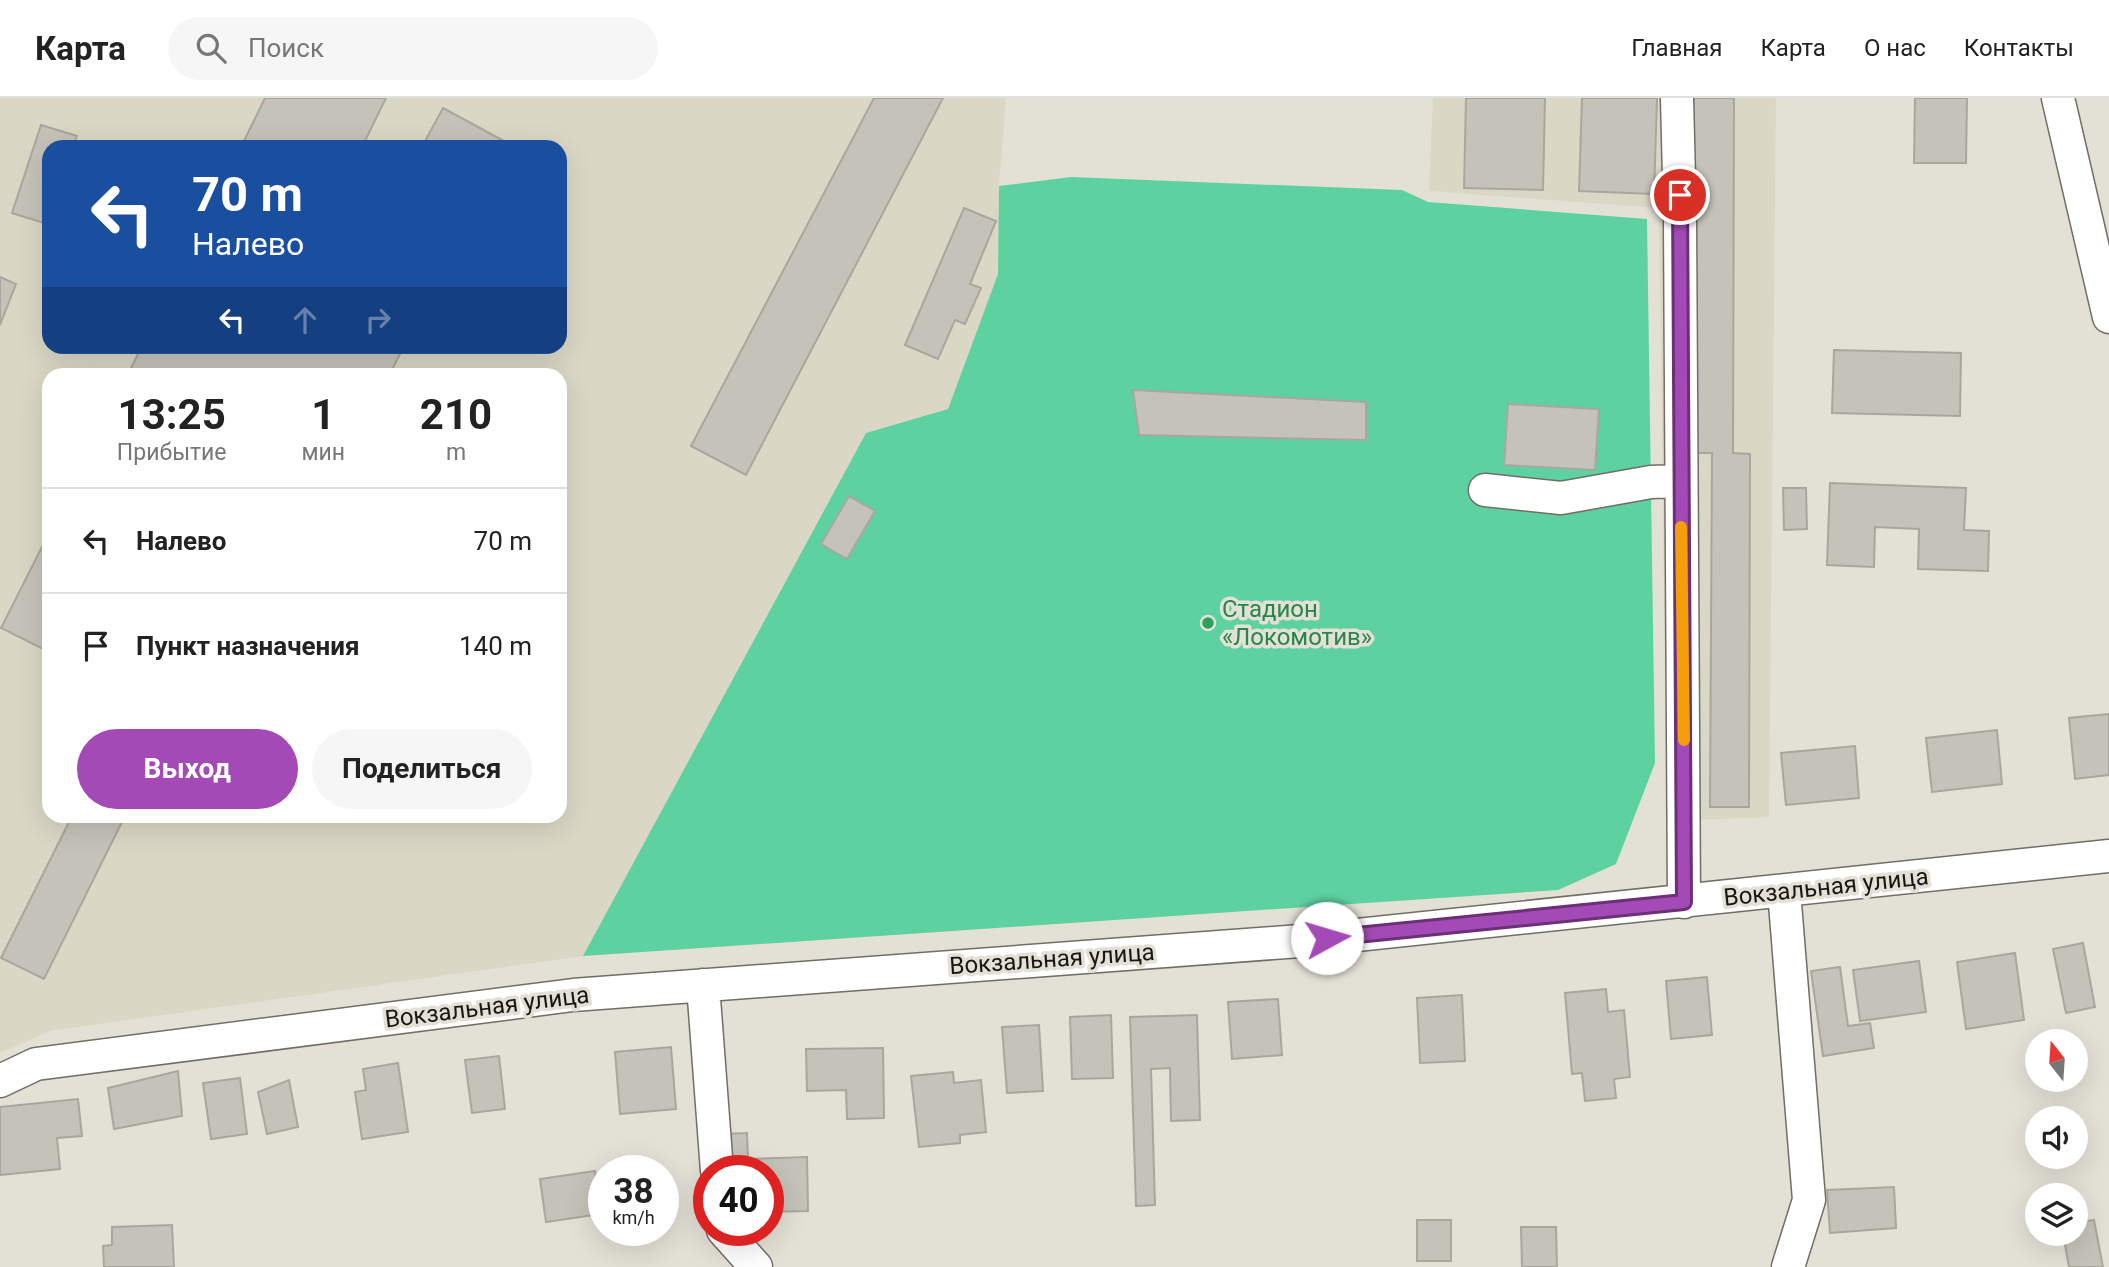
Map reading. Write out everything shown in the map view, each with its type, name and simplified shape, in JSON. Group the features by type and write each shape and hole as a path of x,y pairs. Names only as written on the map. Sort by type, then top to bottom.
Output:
{"street":[{"path":"1677,98 1684,902"},
{"path":"2058,98 2109,317"},
{"path":"1485,490 1561,498 1651,482 1681,481"},
{"name":"Вокзальная улица","path":"0,1081 36,1064 573,995 1300,941 2109,856"},
{"path":"1784,891 1809,1200 1788,1267"},
{"path":"703,985 716,1155"},
{"path":"723,1246 724,1267"},
{"path":"737,1246 756,1267"}],"shaded area":[{"path":"0,98 1006,98 999,186 998,274 948,409 866,433 583,956 50,1031 0,1053"},
{"path":"1433,98 1776,98 1769,817 1667,821 1659,208 1429,191"}],"green space":[{"name":"Стадион «Локомотив»","path":"1071,177 1402,190 1428,202 1647,219 1655,763 1616,864 1558,890 583,956 866,433 948,409 998,274 999,186"}],"building":[{"path":"265,98 386,98 365,140 244,140"},
{"path":"874,98 943,98 746,475 691,446"},
{"path":"1466,98 1545,98 1543,190 1464,188"},
{"path":"1582,98 1657,98 1654,194 1579,191"},
{"path":"1692,98 1734,98 1733,453 1750,454 1749,807 1710,807 1712,453 1691,453"},
{"path":"1915,98 1967,98 1966,163 1914,163"},
{"path":"443,108 502,140 426,140"},
{"path":"41,125 77,136 76,140 42,140 42,222 12,213"},
{"path":"964,208 996,221 970,284 981,288 965,324 955,320 938,359 905,345"},
{"path":"0,277 16,284 0,325"},
{"path":"1834,350 1961,353 1960,416 1832,413"},
{"path":"138,354 400,354 393,368 131,368"},
{"path":"1133,390 1366,402 1366,440 1139,435"},
{"path":"1508,404 1599,409 1595,470 1504,465"},
{"path":"1830,483 1966,488 1964,530 1989,531 1988,571 1918,569 1919,529 1875,527 1874,567 1827,565"},
{"path":"1783,488 1806,488 1807,529 1784,530"},
{"path":"849,496 875,511 847,559 821,544"},
{"path":"42,547 42,648 1,628"},
{"path":"2109,714 2109,775 2075,779 2069,718"},
{"path":"1997,730 2002,784 1932,792 1926,738"},
{"path":"1855,746 1859,798 1786,805 1781,753"},
{"path":"68,823 122,823 44,979 1,958"},
{"path":"2083,943 2095,1007 2066,1013 2053,949"},
{"path":"2015,953 2024,1020 1966,1029 1957,962"},
{"path":"1919,961 1926,1012 1860,1021 1853,970"},
{"path":"1840,967 1848,1026 1870,1023 1874,1048 1823,1056 1811,971"},
{"path":"1707,977 1712,1035 1671,1039 1666,981"},
{"path":"1606,989 1608,1012 1624,1010 1630,1077 1614,1079 1616,1098 1585,1101 1582,1073 1572,1074 1565,993"},
{"path":"1462,995 1465,1061 1420,1063 1417,998"},
{"path":"1278,999 1282,1055 1232,1059 1228,1002"},
{"path":"1111,1015 1113,1078 1072,1079 1070,1017"},
{"path":"1197,1015 1200,1120 1171,1121 1170,1068 1151,1069 1155,1205 1136,1206 1130,1017"},
{"path":"1039,1025 1043,1091 1007,1093 1002,1027"},
{"path":"671,1047 676,1109 620,1114 615,1052"},
{"path":"883,1048 884,1118 847,1119 846,1090 807,1091 806,1049"},
{"path":"499,1056 505,1109 472,1113 465,1060"},
{"path":"398,1063 408,1132 362,1139 355,1092 366,1090 363,1069"},
{"path":"178,1071 182,1116 114,1129 108,1088"},
{"path":"953,1072 954,1083 981,1080 986,1132 960,1135 960,1143 919,1147 911,1076"},
{"path":"240,1078 247,1134 211,1139 203,1083"},
{"path":"289,1080 298,1127 267,1134 258,1092"},
{"path":"78,1099 82,1136 57,1138 60,1169 0,1175 0,1107"},
{"path":"747,1133 748,1155 724,1155 724,1134"},
{"path":"807,1157 808,1211 784,1212 784,1158"},
{"path":"588,1172 588,1216 546,1222 540,1179"},
{"path":"1894,1187 1896,1228 1830,1233 1827,1190"},
{"path":"1417,1220 1451,1220 1451,1261 1417,1261"},
{"path":"2094,1220 2103,1267 2069,1267 2065,1246 2088,1246 2088,1221"},
{"path":"172,1225 174,1267 104,1267 103,1246 112,1245 112,1227"},
{"path":"1521,1227 1556,1227 1557,1267 1522,1267"}],"slow traffic":[{"path":"1681,527 1684,740"}],"place":[{"name":"Стадион «Локомотив»","path":"1208,623"}],"route":[{"path":"1327,938 1684,902 1680,195"}]}
